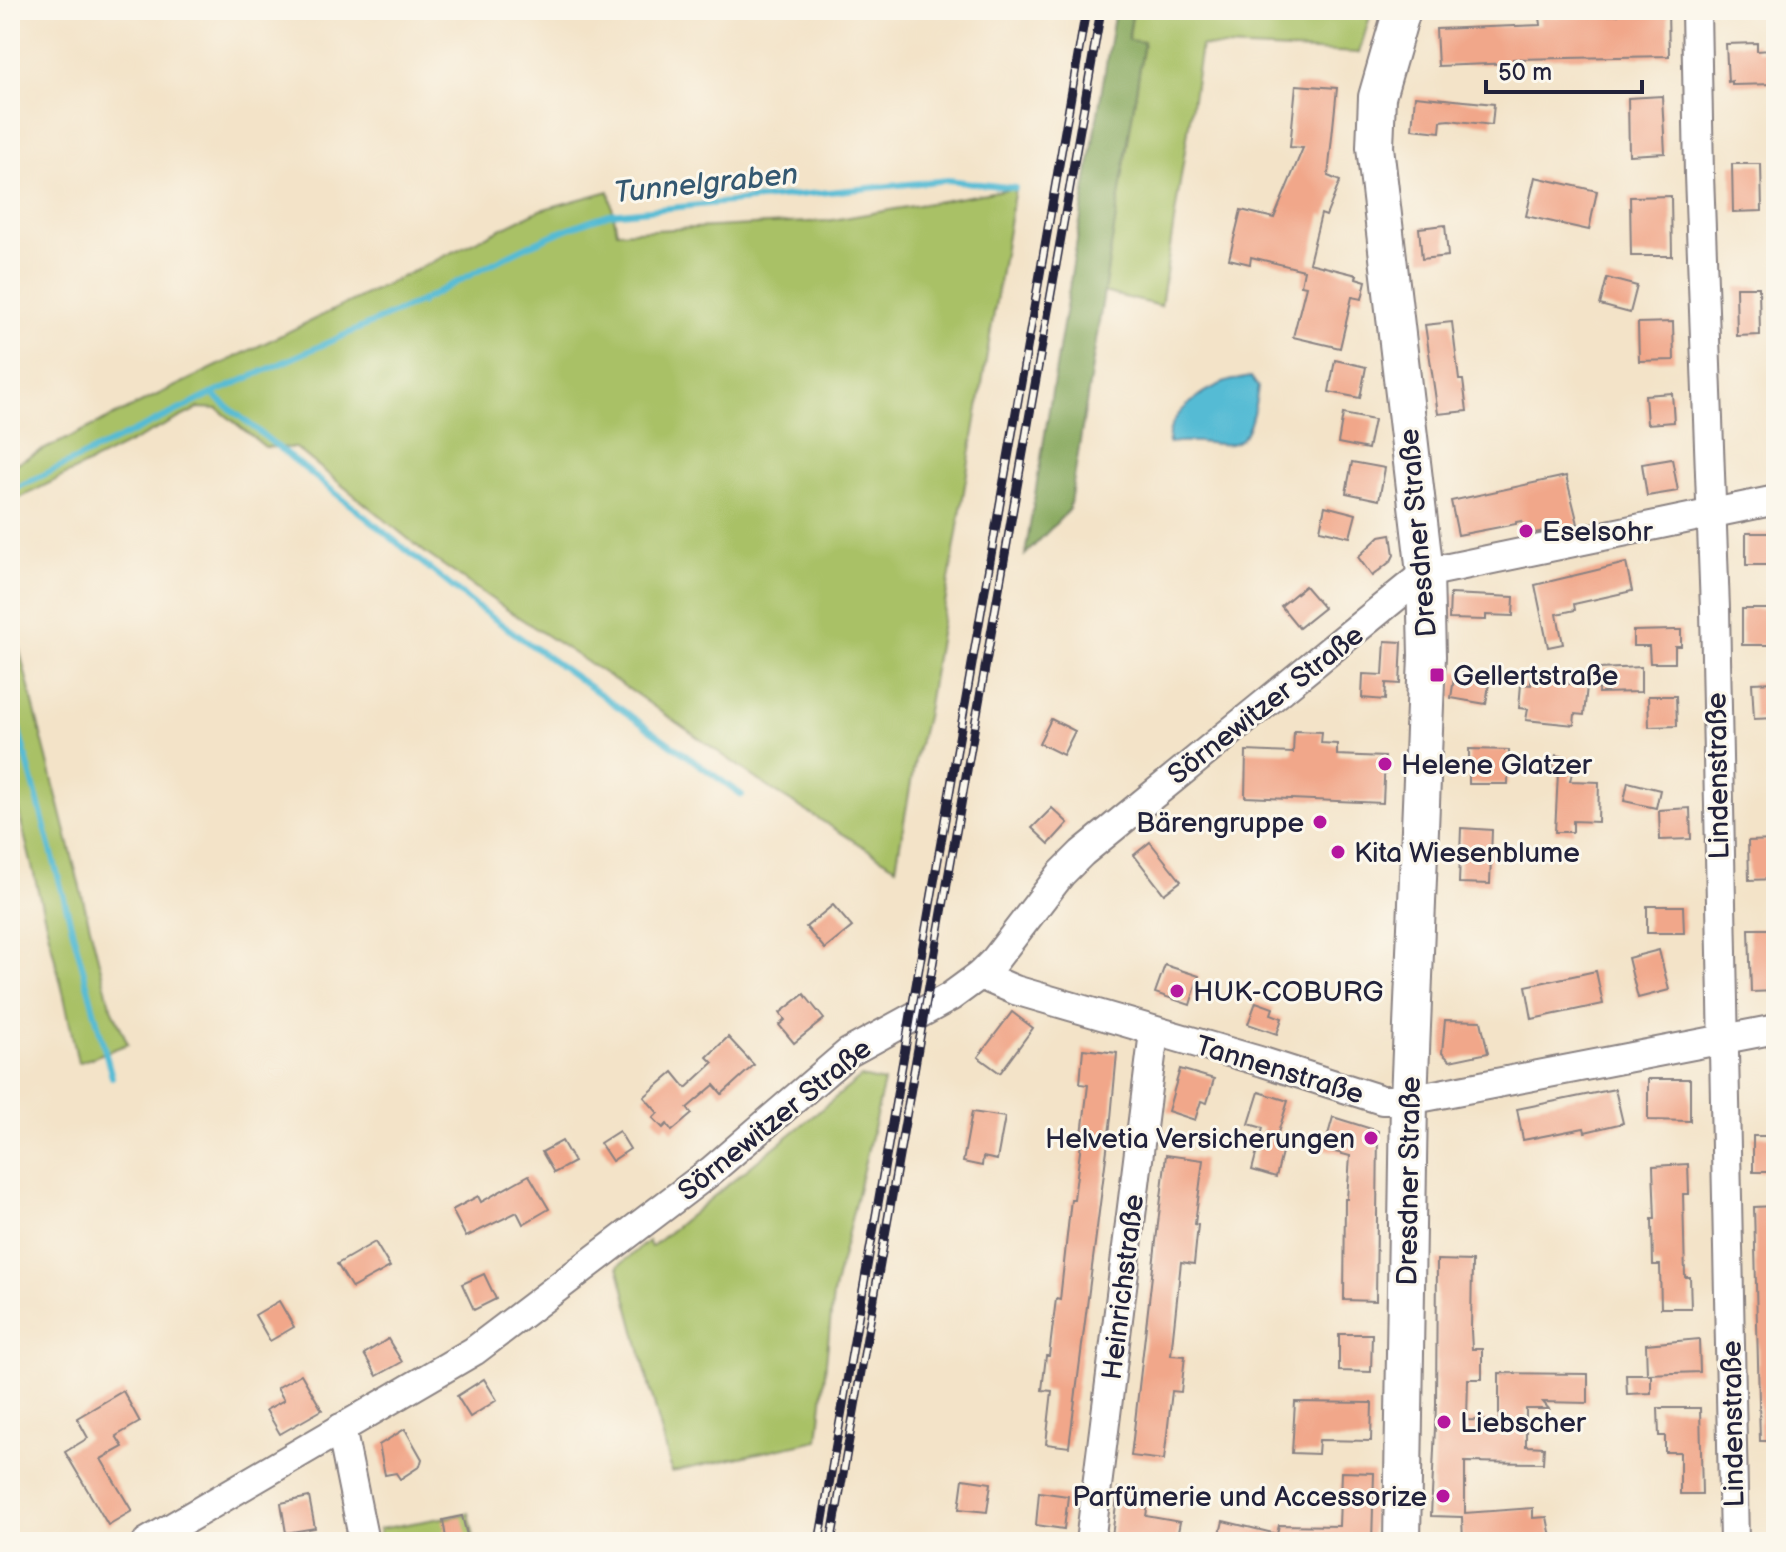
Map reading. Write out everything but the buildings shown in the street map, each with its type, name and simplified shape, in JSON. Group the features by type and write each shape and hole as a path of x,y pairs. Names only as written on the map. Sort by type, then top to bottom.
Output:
{"main road":[{"name":"Dresdner Straße","path":"1402,10 1377,97 1375,147 1425,573 1427,656 1409,1100 1402,1542"}],"street":[{"name":"Lindenstraße","path":"1696,10 1711,513 1734,1542"},
{"path":"1425,573 1776,500"},
{"name":"Sörnewitzer Straße","path":"147,1542 474,1351 711,1171 848,1053 950,997 980,975 1061,874 1082,853 1425,573"},
{"name":"Tannenstraße","path":"980,975 1015,990 1382,1100 1409,1100 1776,1029"},
{"name":"Heinrichstraße","path":"1090,1542 1154,1032"},
{"path":"341,1428 364,1542"}],"green space":[{"path":"1115,10 1133,10 1128,40 1144,42 1069,510 1025,555"},
{"path":"1133,10 1372,10 1359,53 1201,46 1161,306 1103,292 1144,42 1128,41"},
{"path":"1015,188 926,717 896,867 774,791 427,554 296,448 265,447 218,409 199,408 10,503 10,466 540,210 609,191 617,232 827,221"},
{"path":"10,613 109,1001 128,1044 78,1063 10,777"},
{"path":"861,1077 884,1082 833,1295 818,1440 672,1472 618,1266 648,1241 651,1247"},
{"path":"469,1513 475,1542 382,1542 379,1529"}],"water":[{"path":"1251,377 1258,387 1253,414 1240,440 1230,444 1169,443 1173,423 1187,405 1217,386"}],"waterway":[{"name":"Tunnelgraben","path":"421,303 536,242 610,214 948,180 1015,188"},
{"path":"10,491 212,394 419,302"},
{"path":"212,394 476,606 742,795"},
{"path":"10,697 112,1077"}],"railway":[{"path":"819,1542 1086,10"},
{"path":"831,1542 1101,10"}],"place":[{"name":"Eselsohr","path":"1526,531"},
{"name":"Gellertstraße","path":"1437,675"},
{"name":"Helene Glatzer","path":"1385,764"},
{"name":"Bärengruppe","path":"1320,822"},
{"name":"Kita Wiesenblume","path":"1338,852"},
{"name":"HUK-COBURG","path":"1177,991"},
{"name":"Helvetia Versicherungen","path":"1371,1138"},
{"name":"Liebscher","path":"1444,1422"},
{"name":"Parfümerie und Accessorize","path":"1443,1496"}]}
